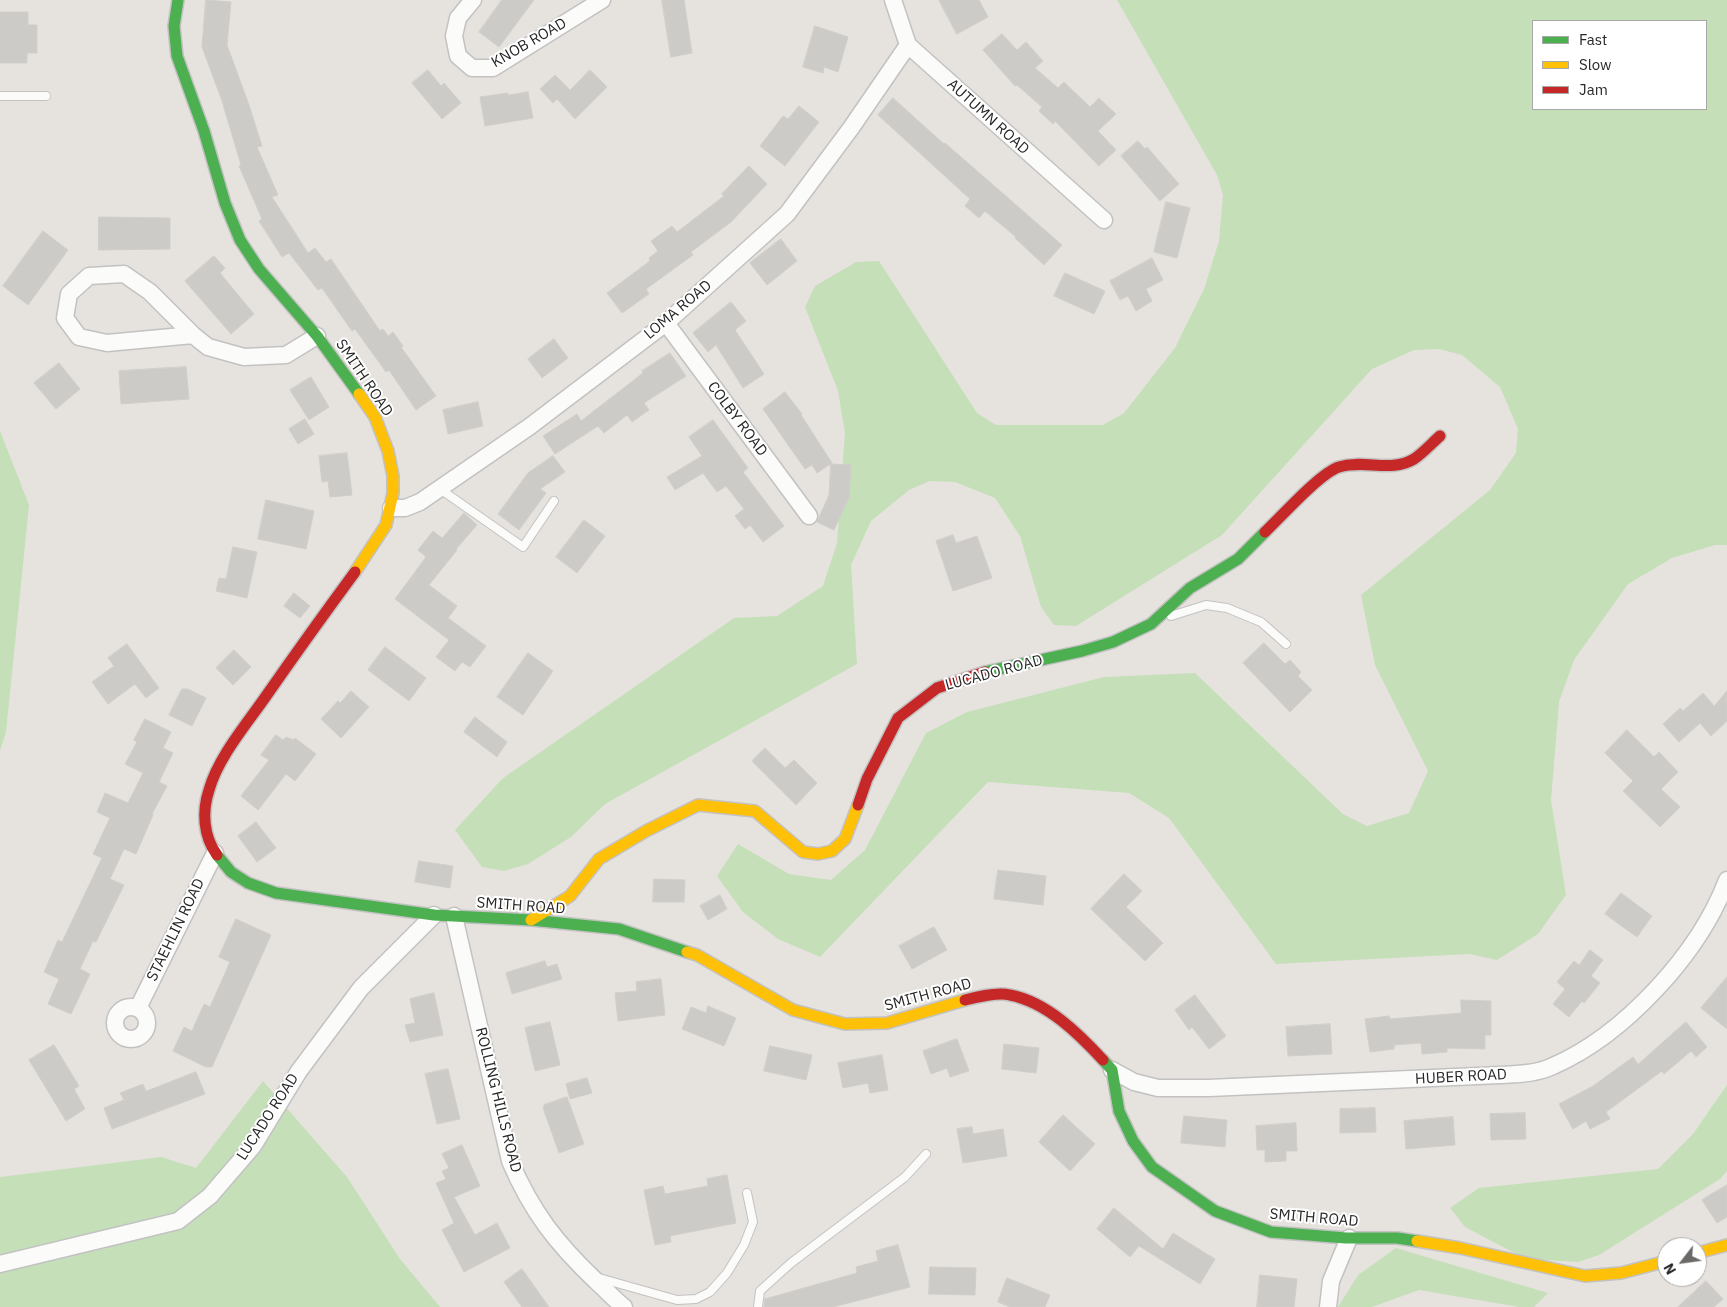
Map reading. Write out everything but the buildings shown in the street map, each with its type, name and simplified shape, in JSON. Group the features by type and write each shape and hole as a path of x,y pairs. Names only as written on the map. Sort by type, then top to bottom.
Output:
{"street":[{"name":"SMITH ROAD","path":"178,0 174,26 177,56 240,240 259,269 317,336 375,417 388,451 393,476 391,508 386,525 377,540 246,724 218,767 209,789 204,813 207,835 215,853 231,872 248,882 276,893 434,915 531,920 619,929 697,955 793,1010 845,1024 887,1023 976,997 1009,994 1037,1004 1059,1018 1081,1036 1112,1070 1119,1111 1133,1141 1152,1167 1215,1211 1271,1232 1349,1238 1398,1238 1460,1248 1585,1276 1621,1273 1657,1264"},
{"name":"KNOB ROAD","path":"472,0 458,18 454,36 458,56 472,68 494,68 602,0"},
{"name":"AUTUMN ROAD","path":"893,0 908,45 1104,220"},
{"name":"LOMA ROAD","path":"391,508 406,508 420,502 440,489 529,427 666,323 787,214 851,128 908,45"},
{"path":"193,335 107,343 79,337 65,318 69,294 89,276 124,274 150,292 193,335 208,347 244,357 286,355 317,336"},
{"name":"COLBY ROAD","path":"666,323 809,516"},
{"name":"LUCADO ROAD","path":"531,920 570,896 600,859 646,831 698,805 755,811 803,852 818,854 832,852 845,838 867,779 898,718 937,688 992,670 1082,651 1113,642 1151,624 1190,588 1238,559 1321,478 1338,467 1358,463 1395,466 1414,459 1440,436"},
{"name":"STAEHLIN ROAD","path":"138,1008 215,853"},
{"name":"HUBER ROAD","path":"1112,1070 1134,1082 1158,1088 1209,1088 1500,1075 1530,1073 1551,1067 1574,1056 1608,1033 1642,1004 1688,953 1722,894 1727,880"},
{"name":"LUCADO ROAD","path":"0,1264 178,1221 210,1196 253,1146 299,1070 361,988 434,915"},
{"name":"ROLLING HILLS ROAD","path":"454,916 510,1161 521,1186 540,1220 567,1253 624,1307"},
{"path":"1328,1307 1331,1281 1349,1238"},
{"path":"1707,1250 1727,1244"}],"lane":[{"path":"0,96 46,96"},
{"path":"440,489 523,547 554,501"},
{"path":"1151,624 1179,612 1206,605 1227,608 1261,622 1286,644"},
{"path":"758,1307 760,1291 791,1263 905,1177 926,1154"},
{"path":"592,1276 677,1300 696,1299 710,1292 726,1273 744,1244 753,1222 747,1193"}],"green space":[{"path":"1117,0 1727,0 1727,545 1715,545 1672,558 1628,584 1574,660 1559,702 1551,800 1566,895 1538,934 1497,960 1469,954 1276,964 1169,818 1129,793 988,782 820,957 778,939 743,912 717,876 738,844 789,874 831,880 865,850 926,733 967,712 1104,677 1195,673 1343,814 1367,826 1409,813 1428,771 1375,665 1361,595 1490,490 1516,453 1518,429 1500,387 1462,355 1439,349 1414,350 1372,369 1222,535 1076,626 1054,625 1041,607 1020,536 995,498 955,482 930,481 909,490 871,521 851,565 857,664 605,804 571,837 528,864 504,871 482,867 455,830 503,778 734,618 777,616 823,586 837,543 845,433 838,391 805,307 815,286 856,262 879,261 977,413 996,425 1103,425 1124,413 1175,348 1204,289 1219,241 1223,195 1217,175"},
{"path":"0,431 29,505 6,732 0,751"},
{"path":"263,1081 347,1177 400,1259 440,1307 0,1307 0,1177 161,1157 196,1168"},
{"path":"1727,1085 1727,1171 1720,1179 1599,1255 1578,1262 1526,1259 1465,1227 1450,1208 1479,1188 1658,1169 1693,1134"},
{"path":"1396,1248 1548,1293 1534,1307 1519,1307 1419,1290 1372,1307 1338,1307 1358,1275"}],"traffic: fast":[{"path":"178,0 174,26 177,56 204,131 225,203 240,240 259,269 317,336 359,394"},
{"path":"985,672 1082,651 1113,642 1151,624 1190,588 1238,559 1265,532"},
{"path":"217,855 231,872 248,883 276,893 434,915 531,920 619,929 687,952"},
{"path":"1103,1060 1112,1070 1119,1111 1133,1141 1152,1167 1215,1211 1271,1232 1346,1238 1397,1238 1417,1241"}],"traffic: slow":[{"path":"355,572 386,525 393,493 393,476 388,451 375,417 359,394"},
{"path":"531,920 570,896 599,859 646,831 698,805 755,811 803,852 818,854 832,851 845,839 858,805"},
{"path":"687,952 697,955 793,1010 845,1024 887,1023 965,1000"},
{"path":"1417,1241 1460,1248 1585,1276 1621,1273 1657,1264"},
{"path":"1707,1250 1727,1245"}],"traffic: jam":[{"path":"1265,532 1301,496 1331,471 1348,465 1387,466 1405,463 1417,457 1440,436"},
{"path":"217,855 212,848 205,823 205,806 213,778 225,754 355,572"},
{"path":"858,805 867,779 898,718 937,688 985,672"},
{"path":"965,1000 1000,994 1010,995 1037,1004 1073,1030 1103,1060"}]}
